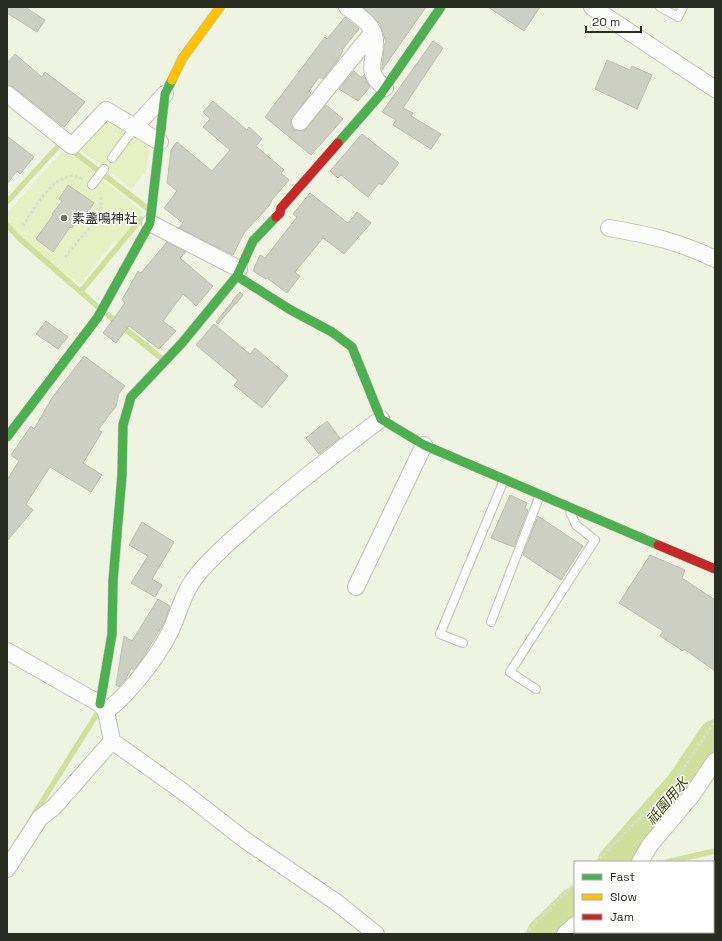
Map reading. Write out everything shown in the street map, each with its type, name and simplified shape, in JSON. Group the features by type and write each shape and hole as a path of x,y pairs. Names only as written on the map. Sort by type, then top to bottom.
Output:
{"street":[{"path":"135,127 165,94 182,59 220,7"},
{"path":"348,7 363,19 373,32 375,40 371,71 378,83 384,88"},
{"path":"376,934 336,902 245,840 182,791 112,741 103,708 112,634 113,581 122,475 123,425 131,397 182,343 235,269 253,241 280,213 281,208 356,124 384,88 441,7"},
{"path":"592,7 608,12 715,90"},
{"path":"300,122 373,32"},
{"path":"7,94 72,146 106,110 160,142"},
{"path":"7,437 12,420 98,317 150,223 165,94"},
{"path":"150,223 235,269 289,310 332,332 352,347 381,419 424,445 715,569"},
{"path":"609,228 651,236 688,246 715,259"},
{"path":"103,708 127,692 162,646 170,633 180,604 197,574 258,516 319,466 381,419"},
{"path":"356,587 424,445"},
{"path":"7,651 103,708"},
{"path":"7,869 40,818 54,807 112,741"},
{"path":"640,861 650,845 692,795 715,761"},
{"path":"565,934 574,926"}],"lane":[{"path":"660,7 678,16 683,7"},
{"path":"112,158 135,127"},
{"path":"92,185 102,171"},
{"path":"463,643 440,634 504,479"},
{"path":"491,622 540,494"},
{"path":"536,689 510,672 595,540 576,525 567,506"}],"path":[{"path":"23,226 47,190 62,178 78,176 92,185 102,196 101,214 65,257"},
{"path":"597,861 671,787 715,721"},
{"path":"525,934 574,885"}],"green space":[{"path":"106,113 151,141 146,171 132,189 76,147"},
{"path":"65,148 143,212 118,243 114,241 81,284 61,272 25,243 9,222 7,213"}],"building":[{"path":"7,7 25,7 45,20 37,32 7,13"},
{"path":"363,7 426,7 382,70 384,45 386,42 380,24"},
{"path":"488,7 540,7 524,31"},
{"path":"345,17 359,29 342,50 343,51 339,58 323,79 319,77 309,91 311,93 291,120 291,126 294,130 304,131 326,105 343,119 311,155 265,117 325,37 327,39"},
{"path":"433,41 443,48 403,108 413,113 411,116 441,134 431,149 393,125 396,120 382,112"},
{"path":"15,54 42,77 45,72 85,102 64,127 13,87 7,85 7,63"},
{"path":"607,60 630,70 632,66 652,75 637,109 595,89"},
{"path":"354,71 362,78 364,75 370,87 358,101 339,89"},
{"path":"213,101 247,130 249,127 262,139 256,146 284,170 281,173 289,180 272,200 269,206 244,233 233,255 179,228 183,223 164,208 177,191 167,183 171,150 177,142 212,171 230,150 203,127 210,119 203,112"},
{"path":"362,134 399,163 382,185 379,183 368,197 341,175 338,178 330,171"},
{"path":"7,136 34,157 20,174 17,171 7,184"},
{"path":"68,185 94,203 84,217 81,215 72,228 70,227 53,252 36,239 62,201 59,199"},
{"path":"310,193 348,223 357,212 371,223 344,254 323,238 295,272 300,276 287,293 267,278 266,279 253,271 260,255 265,258 297,217 293,214"},
{"path":"167,242 186,252 180,258 213,286 196,306 183,294 163,321 176,331 159,349 129,326 116,343 103,333 125,303 122,300 138,271 141,273"},
{"path":"240,292 243,295 236,304 232,301"},
{"path":"232,302 235,304 218,324 216,322"},
{"path":"46,321 68,337 58,349 36,334"},
{"path":"214,324 250,354 255,348 288,376 262,408 234,385 238,380 196,345"},
{"path":"84,356 125,386 119,393 116,406 98,430 102,432 83,463 102,475 91,492 50,467 26,504 33,510 7,541 7,480 19,461 11,455 31,426 34,429 52,398"},
{"path":"327,421 340,438 319,454 306,438"},
{"path":"510,495 527,503 525,508 528,510 514,547 491,538"},
{"path":"538,516 583,546 561,580 523,555"},
{"path":"142,522 174,542 152,579 162,585 155,597 131,583 148,556 129,545"},
{"path":"650,555 685,570 682,578 715,600 715,671 684,649 683,651 660,636 663,631 619,603"},
{"path":"158,599 170,606 164,623 142,659 134,670 131,668 126,679 119,687 116,685 124,636 132,641"}],"waterway":[{"path":"7,202 62,142"},
{"path":"70,149 147,208"},
{"path":"81,291 141,219"},
{"path":"7,225 20,239 98,307"},
{"path":"108,315 161,358"},
{"path":"33,816 97,714"},
{"name":"祇園用水","path":"615,861 682,785 715,736"},
{"path":"671,861 715,851"},
{"name":"祇園用水","path":"543,934 574,904"}],"traffic: fast":[{"path":"338,143 381,94 441,7"},
{"path":"7,437 98,317 150,223 165,94 172,80"},
{"path":"100,704 112,634 113,581 122,475 123,425 131,397 182,343 237,276 253,241 276,217"},
{"path":"237,276 289,309 332,332 352,347 381,419 424,445 658,545"}],"traffic: slow":[{"path":"172,80 182,59 220,7"}],"traffic: jam":[{"path":"276,217 280,213 281,208 338,143"},
{"path":"658,545 715,569"}],"place":[{"name":"素盞鳴神社","path":"64,218"}]}
